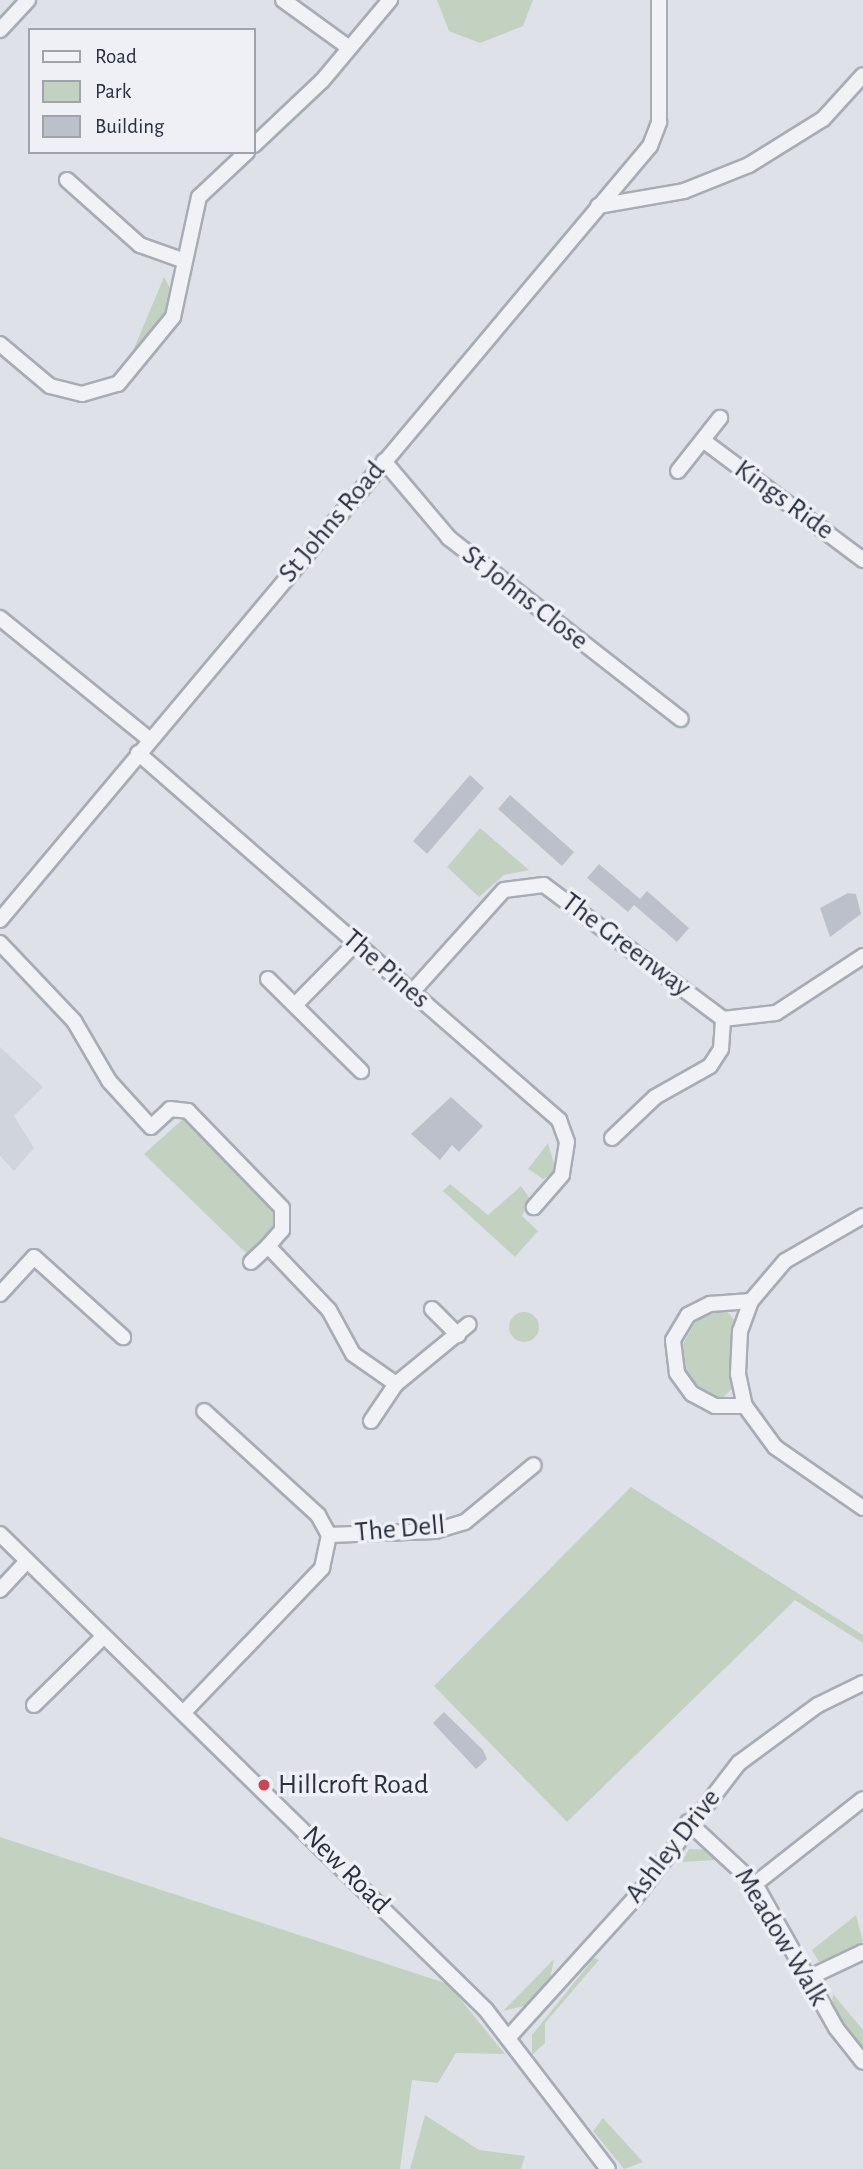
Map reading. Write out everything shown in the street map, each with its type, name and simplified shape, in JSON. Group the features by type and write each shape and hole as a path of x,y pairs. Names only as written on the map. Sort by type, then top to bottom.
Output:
{"street":[{"path":"0,30 28,0"},
{"path":"284,0 348,47"},
{"path":"256,143 390,0"},
{"name":"St Johns Road","path":"0,920 149,739 650,146 659,122 659,0"},
{"path":"598,206 684,191 749,165 823,119 863,75"},
{"path":"0,344 50,386 82,394 118,384 173,317 182,260 199,197 245,154"},
{"path":"67,180 140,245 182,260"},
{"path":"678,471 720,418"},
{"name":"Kings Ride","path":"704,441 863,559"},
{"name":"St Johns Close","path":"384,461 449,538 681,719"},
{"path":"0,618 149,739"},
{"name":"The Pines","path":"138,753 559,1120 567,1142 562,1175 534,1207"},
{"name":"The Greenway","path":"412,992 504,890 544,885 723,1019"},
{"path":"0,943 74,1021 110,1082 151,1126 170,1110 188,1111 282,1208 282,1230 251,1262"},
{"path":"295,1005 355,944"},
{"path":"612,1138 655,1097 710,1066 721,1049 723,1019 776,1013 863,956"},
{"path":"268,979 361,1071"},
{"path":"863,1216 785,1261 751,1301 738,1363 745,1406 775,1447 863,1508"},
{"path":"268,1246 329,1310 353,1354 396,1384"},
{"path":"0,1294 34,1257 123,1337"},
{"path":"745,1406 715,1406 692,1394 677,1373 673,1340 688,1315 710,1304 751,1301"},
{"path":"432,1309 458,1335"},
{"path":"371,1421 396,1384 469,1324"},
{"path":"186,1710 322,1568 329,1535 318,1515 204,1411"},
{"name":"The Dell","path":"329,1535 435,1531 465,1522 534,1465"},
{"name":"New Road","path":"0,1534 104,1636 186,1710 508,2038 608,2169"},
{"path":"0,1590 27,1561"},
{"path":"34,1705 104,1636"},
{"name":"Ashley Drive","path":"508,2038 636,1896 688,1822 739,1763 818,1706 863,1683"},
{"path":"755,1884 863,1799"},
{"name":"Meadow Walk","path":"688,1822 755,1884 808,1978 863,2062"},
{"path":"808,1978 863,1952"}],"shaded area":[{"path":"0,1047 43,1087 14,1116 34,1148 14,1171 0,1156"}],"green space":[{"path":"437,0 533,0 523,26 480,43 449,31"},
{"path":"164,277 172,292 166,319 128,363"},
{"path":"480,828 529,870 504,875 479,897 447,867"},
{"path":"183,1119 273,1212 273,1231 249,1256 144,1154"},
{"path":"548,1143 556,1171 543,1179 528,1169"},
{"path":"450,1184 488,1215 521,1186 530,1199 522,1216 538,1231 515,1257 443,1191"},
{"path":"726,1310 735,1321 735,1386 718,1402 687,1379 681,1347 698,1318"},
{"path":"524,1312 535,1316 539,1327 535,1338 524,1342 513,1338 509,1327 513,1316"},
{"path":"631,1487 863,1635 863,1643 795,1600 567,1822 434,1686"},
{"path":"0,1837 448,1984 505,2054 456,2053 438,2083 412,2080 400,2169 0,2169"},
{"path":"689,1849 713,1850 763,1906 715,1860 682,1862"},
{"path":"856,1915 863,1942 819,1962 812,1950"},
{"path":"594,1958 599,1960 545,2023 545,2043 532,2055 532,2035"},
{"path":"554,1959 550,1979 532,2004 503,2011"},
{"path":"833,1994 863,2030 863,2049 832,2005"},
{"path":"425,2115 479,2150 525,2156 521,2169 410,2169"},
{"path":"603,2118 643,2162 624,2169 593,2131"}],"building":[{"path":"470,775 484,788 427,854 413,841"},
{"path":"510,795 574,852 562,866 498,809"},
{"path":"599,864 640,899 647,891 689,928 677,942 634,905 628,912 587,878"},
{"path":"848,893 856,894 861,914 830,937 820,908"},
{"path":"451,1097 483,1126 459,1152 452,1145 440,1160 411,1134"},
{"path":"444,1712 483,1750 487,1759 476,1769 433,1723"}],"place":[{"name":"Hillcroft Road","path":"264,1785"}]}
